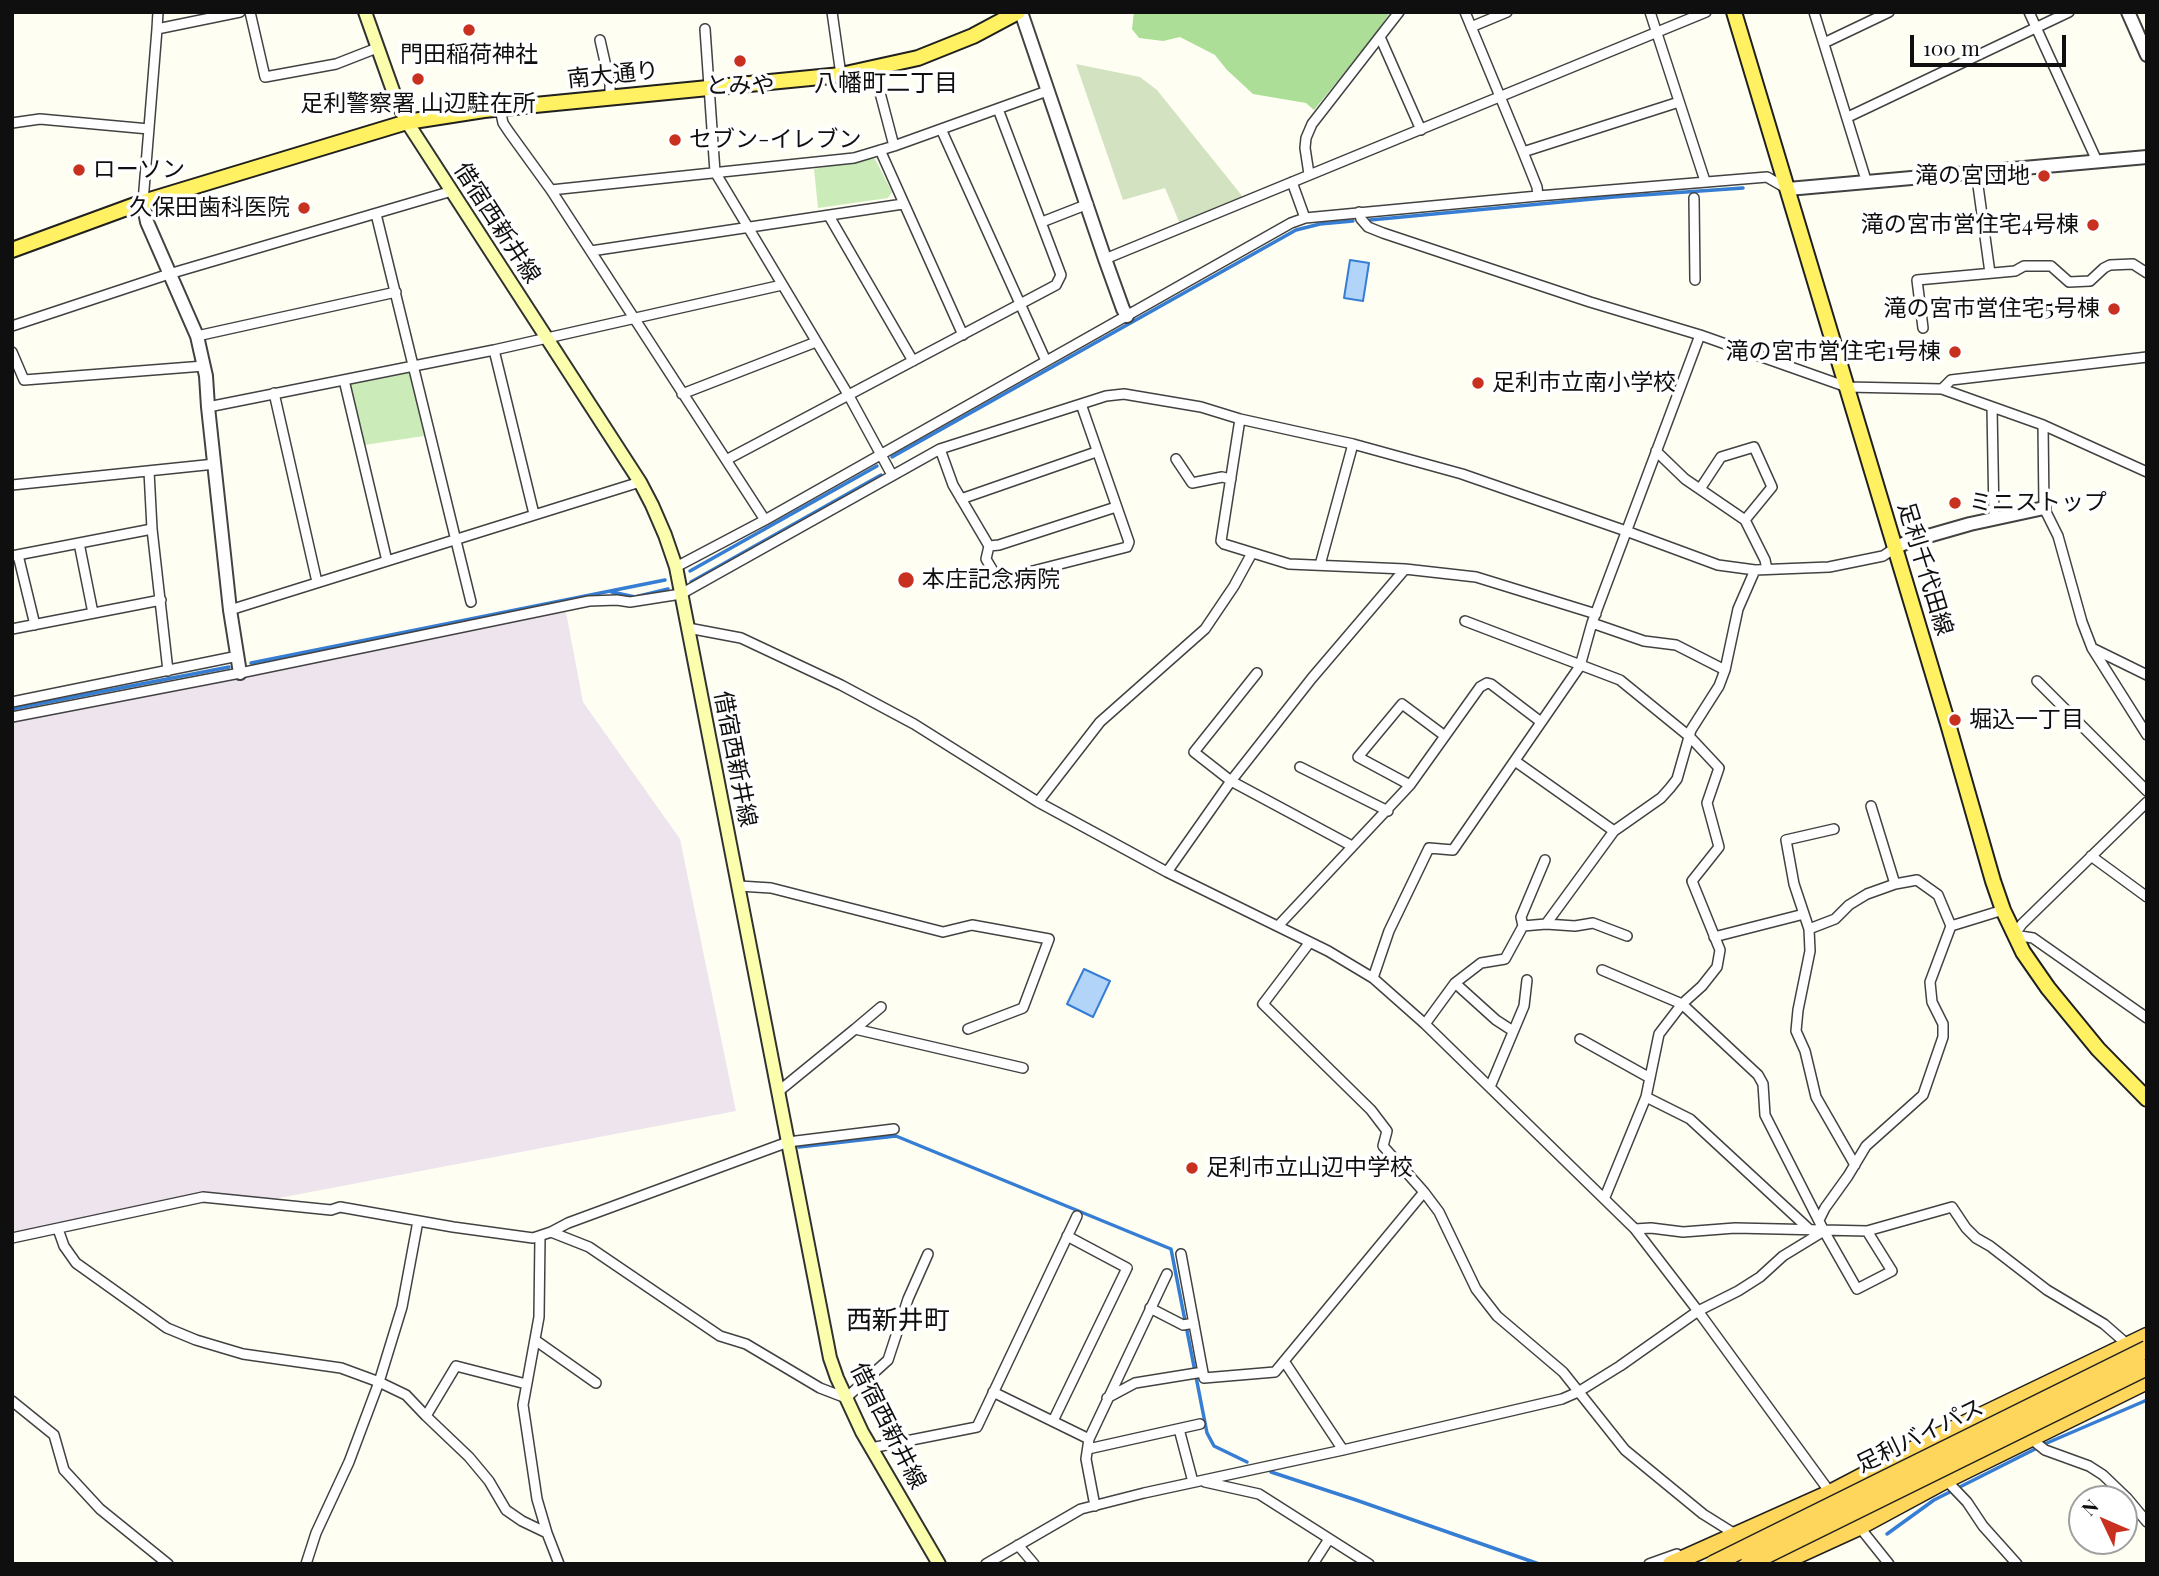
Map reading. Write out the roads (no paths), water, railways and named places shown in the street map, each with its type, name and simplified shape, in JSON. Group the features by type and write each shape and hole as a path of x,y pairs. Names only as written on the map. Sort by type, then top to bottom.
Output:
{"highway":[{"path":"1671,1564 1830,1493 1937,1437 2147,1336"},
{"name":"足利バイパス","path":"1713,1564 2147,1349"},
{"name":"足利バイパス","path":"1748,1564 2147,1367"},
{"path":"1778,1564 1859,1527 1946,1480 2147,1381"}],"main road":[{"name":"借宿西新井線","path":"365,12 397,102 407,122 640,482 676,567 827,1343 837,1378 871,1448 939,1564"},
{"name":"南大通り","path":"12,250 143,202 407,122 450,114 874,70 929,54 1020,12"},
{"name":"足利千代田線","path":"1734,12 2003,911 2023,952 2048,988 2098,1049 2147,1099"}],"street":[{"path":"158,12 143,202 147,222 197,336 204,366 230,610 240,673"},
{"path":"157,29 240,12"},
{"path":"250,12 265,77 336,64 377,48"},
{"path":"832,12 841,75"},
{"path":"1020,12 1105,260 1127,316"},
{"path":"1309,174 1305,148 1312,124 1399,12"},
{"path":"1465,12 1537,187 1538,196"},
{"path":"1471,27 1507,12"},
{"path":"1650,12 1705,181"},
{"path":"1105,260 1706,12"},
{"path":"1814,12 1866,180"},
{"path":"1824,43 1889,12"},
{"path":"2029,12 2097,161"},
{"path":"1848,117 2070,12"},
{"path":"2128,12 2147,55"},
{"path":"705,29 716,172 849,396 892,475"},
{"path":"1380,37 1420,130"},
{"path":"600,40 610,83 610,97"},
{"path":"874,70 894,146"},
{"path":"551,190 855,158 1048,91"},
{"path":"1523,152 1679,102"},
{"path":"500,109 502,120 509,132 551,190 765,520"},
{"path":"726,460 1056,285 1061,275 998,109"},
{"path":"12,123 40,119 149,129"},
{"path":"941,129 1046,362"},
{"path":"880,150 963,335"},
{"path":"676,567 765,520 1291,223 1305,218 1705,181 1767,177 1788,189 2147,157"},
{"path":"1976,171 1990,273"},
{"path":"1292,182 1305,218"},
{"path":"12,326 169,274 452,191"},
{"path":"1694,198 1695,280"},
{"path":"591,251 903,204"},
{"path":"1042,222 1088,204"},
{"path":"1360,212 1361,219 1368,227 1383,233 1590,302 1700,335 1846,387 1942,389 2043,425 2147,472"},
{"path":"376,214 471,602"},
{"path":"829,216 913,361"},
{"path":"1923,328 1917,280 2015,271 2024,266 2051,266 2069,282 2090,281 2110,265 2133,264 2147,273"},
{"path":"208,407 494,350 782,285"},
{"path":"197,336 396,292"},
{"path":"1373,978 1389,932 1429,848 1452,850 1580,666 1594,619 1700,335"},
{"path":"682,394 816,342"},
{"path":"494,350 534,514"},
{"path":"12,352 24,380 204,366"},
{"path":"1942,389 1951,380 1963,378 2147,356"},
{"path":"344,380 387,561"},
{"path":"274,393 317,583"},
{"path":"12,717 589,601 630,602 681,594 940,449 1106,397 1136,395 1201,407 1240,419 1353,444 1462,474 1718,565 1755,570 1829,567 1883,556 1906,541 1994,517 2044,508"},
{"path":"940,449 953,485 989,546 986,559 999,581 1127,547 1129,542 1081,404"},
{"path":"1992,407 1994,517"},
{"path":"1240,419 1221,541 1289,564 1405,569 1476,577 1594,619 1644,641 1676,645 1725,670"},
{"path":"2043,425 2044,508 2058,536 2082,622 2092,648 2147,735"},
{"path":"1320,565 1353,444"},
{"path":"1700,489 1721,457 1754,447 1772,487 1745,520"},
{"path":"1656,451 1685,479 1745,520 1768,569"},
{"path":"961,499 1096,452"},
{"path":"1176,459 1192,483 1222,477 1231,479"},
{"path":"12,485 215,464"},
{"path":"149,471 152,528 168,671"},
{"path":"230,610 640,482"},
{"path":"989,546 1116,507"},
{"path":"35,625 15,555 152,528"},
{"path":"79,543 93,613"},
{"path":"1038,802 1100,722 1205,629 1252,553"},
{"path":"1167,872 1231,781 1311,678 1405,569"},
{"path":"1546,924 1614,831 1661,797 1677,779 1691,730 1719,686 1725,670 1738,609 1755,570"},
{"path":"12,629 161,600"},
{"path":"1465,621 1620,680 1689,737 1719,768 1707,803 1719,847 1692,881 1720,950 1717,967 1702,986 1682,1004 1659,1034 1646,1097 1605,1197"},
{"path":"688,628 741,638 841,685 914,724 1038,802 1167,872 1310,942 1373,978 1425,1024 1635,1228 1830,1493 1889,1564"},
{"path":"2092,648 2147,675"},
{"path":"12,702 238,656"},
{"path":"1257,673 1194,752 1231,781 1352,846"},
{"path":"2037,681 2147,791"},
{"path":"1278,926 1410,785 1480,687 1487,683 1498,688 1541,722"},
{"path":"1410,785 1359,757 1402,704 1445,736"},
{"path":"1515,761 1614,831"},
{"path":"1300,767 1388,811"},
{"path":"2147,802 2022,924 2014,935 2033,938 2147,1018"},
{"path":"1871,806 1895,884"},
{"path":"1834,829 1786,841 1794,884 1809,929 1810,951 1796,1031 1805,1051 1816,1097 1855,1165"},
{"path":"2091,856 2147,897"},
{"path":"1425,1024 1455,983 1481,963 1505,959 1523,926 1521,918 1545,860"},
{"path":"1809,929 1835,919 1849,905 1867,894 1917,880 1938,895 1951,926 1930,982 1932,1002 1943,1024 1942,1037 1923,1095 1866,1146 1819,1220"},
{"path":"739,886 771,888 943,932 972,925 1049,939 1023,1008 968,1029"},
{"path":"1951,926 2003,911"},
{"path":"1714,937 1804,914"},
{"path":"1523,926 1575,926 1593,923 1627,936"},
{"path":"1310,942 1263,1004 1371,1110 1387,1131 1383,1146 1439,1212 1476,1289 1497,1316 1563,1372 1625,1450 1703,1514 1735,1534"},
{"path":"1602,970 1682,1004 1758,1075 1763,1084 1765,1115 1857,1289 1892,1271 1867,1231"},
{"path":"1490,1087 1524,1006 1527,980"},
{"path":"1455,983 1496,1020 1513,1031"},
{"path":"779,1091 881,1007"},
{"path":"855,1029 1023,1068"},
{"path":"1580,1039 1650,1078"},
{"path":"1646,1097 1690,1119 1810,1230"},
{"path":"12,1238 203,1198 331,1210 340,1207 533,1238 788,1142 894,1129"},
{"path":"1181,1254 1204,1378 1275,1372 1424,1192"},
{"path":"1635,1228 1683,1232 1735,1228 1867,1231 1952,1208 1976,1238 2047,1290 2104,1324 2128,1345"},
{"path":"871,1448 977,1427 1077,1216"},
{"path":"306,1564 316,1533 349,1462 379,1382 402,1307 418,1221"},
{"path":"58,1228 64,1246 76,1263 167,1328 195,1340 243,1354 341,1368 406,1395 476,1465 506,1510 547,1533"},
{"path":"986,1564 1081,1509 1562,1399 1620,1366 1698,1311 1719,1302 1760,1277 1783,1256 1824,1231"},
{"path":"551,1233 589,1247 720,1336 746,1344 820,1388 846,1398 888,1360 908,1299 928,1254"},
{"path":"540,1236 540,1317 523,1405 537,1499 559,1564"},
{"path":"1053,1421 1126,1268 1067,1236"},
{"path":"1095,1506 1086,1459 1088,1444 1107,1398 1167,1274"},
{"path":"1150,1308 1182,1325 1194,1323"},
{"path":"535,1339 596,1383"},
{"path":"1284,1361 1343,1450"},
{"path":"426,1416 456,1366 526,1384"},
{"path":"1107,1398 1135,1383 1203,1372"},
{"path":"993,1392 1053,1421 1088,1444 1199,1424"},
{"path":"12,1401 54,1435 64,1470 100,1509 168,1564"},
{"path":"1179,1429 1196,1482"},
{"path":"2030,1438 2045,1450 2089,1466 2103,1475 2127,1497 2147,1522"},
{"path":"1946,1480 2017,1564"},
{"path":"1196,1482 1259,1494 1369,1564"},
{"path":"1313,1564 1329,1539"},
{"path":"1018,1545 1034,1564"},
{"path":"1649,1564 1676,1553 1690,1555"}],"water":[{"path":"1350,260 1369,263 1363,301 1344,298"},
{"path":"1084,969 1110,981 1093,1017 1067,1004"}],"waterway":[{"path":"1370,220 1743,188"},
{"path":"892,457 1296,230 1320,224 1353,221"},
{"path":"690,571 877,466"},
{"path":"691,582 881,475"},
{"path":"251,663 665,580"},
{"path":"612,592 635,597 668,589"},
{"path":"12,709 229,667"},
{"path":"799,1147 896,1136 1171,1249 1207,1433 1214,1446 1247,1462"},
{"path":"1887,1534 1934,1500 2047,1443 2147,1400"},
{"path":"1271,1472 1539,1564"}],"place":[{"name":"門田稲荷神社","path":"469,30"},
{"name":"とみや","path":"740,61"},
{"name":"足利警察署 山辺駐在所","path":"418,79"},
{"name":"セブン-イレブン","path":"675,140"},
{"name":"ローソン","path":"79,170"},
{"name":"滝の宮団地","path":"2044,176"},
{"name":"久保田歯科医院","path":"304,208"},
{"name":"滝の宮市営住宅4号棟","path":"2093,225"},
{"name":"滝の宮市営住宅5号棟","path":"2114,309"},
{"name":"滝の宮市営住宅1号棟","path":"1955,352"},
{"name":"足利市立南小学校","path":"1478,383"},
{"name":"ミニストップ","path":"1955,503"},
{"name":"本庄記念病院","path":"906,580"},
{"name":"堀込一丁目","path":"1955,720"},
{"name":"足利市立山辺中学校","path":"1192,1168"}],"district":[{"name":"八幡町二丁目","path":"886,84"},
{"name":"西新井町","path":"898,1321"}]}
